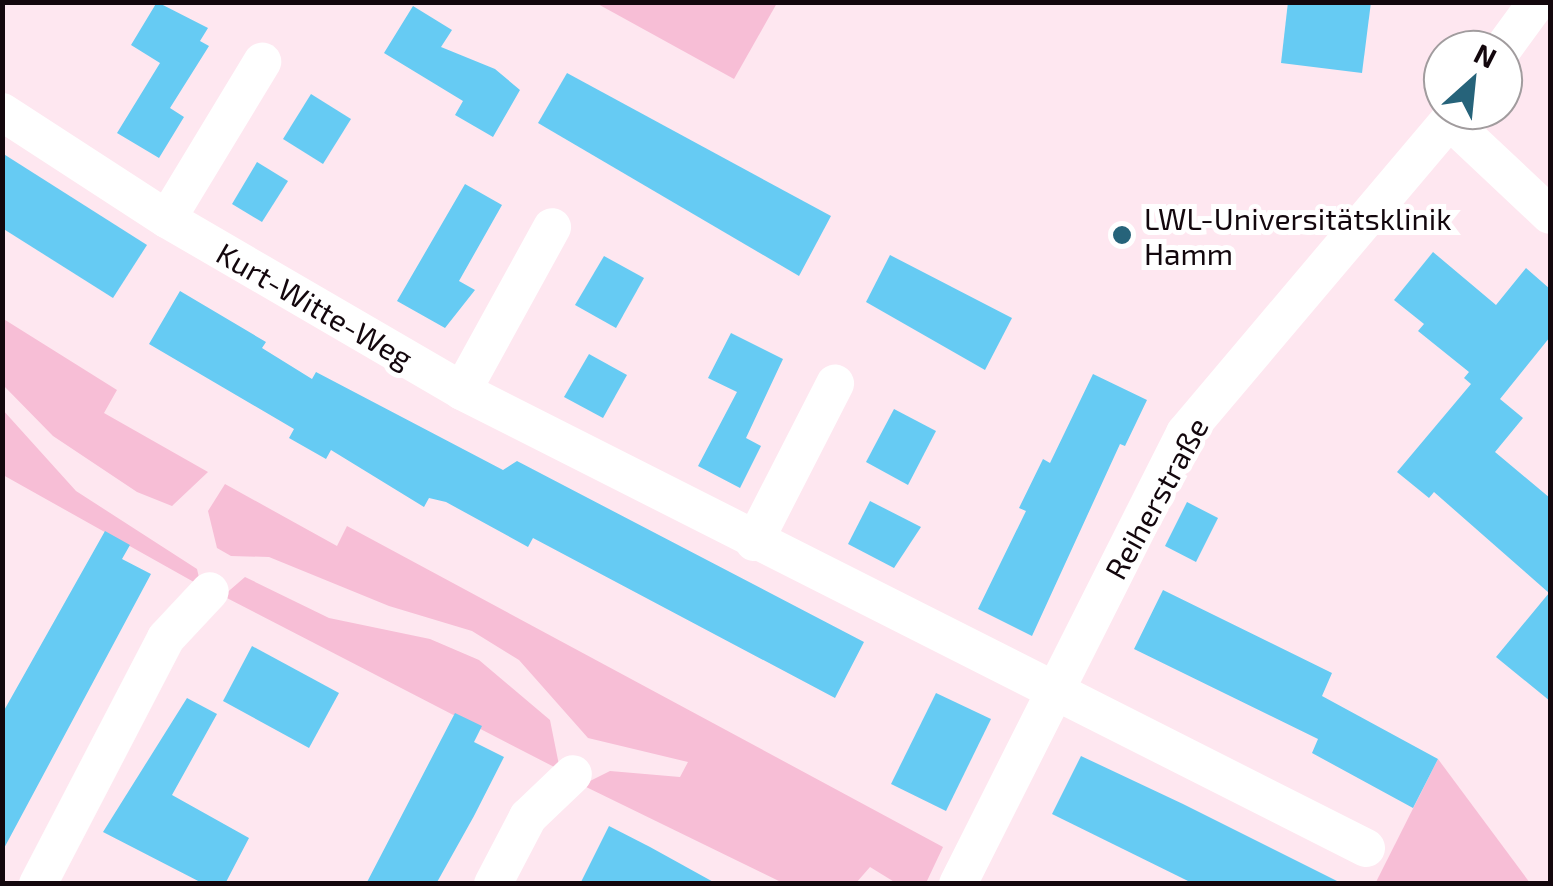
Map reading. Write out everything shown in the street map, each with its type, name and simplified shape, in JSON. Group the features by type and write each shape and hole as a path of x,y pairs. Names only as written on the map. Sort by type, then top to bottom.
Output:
{"street":[{"path":"1517,30 1537,2"},
{"path":"166,218 262,62"},
{"name":"Kurt-Witte-Weg","path":"2,112 166,218 462,391 1052,694 1366,848"},
{"name":"Reiherstraße","path":"958,884 1184,433 1442,130"},
{"path":"1467,130 1550,216"},
{"path":"462,391 552,228"},
{"path":"754,542 835,384"},
{"path":"38,884 166,638 210,591"},
{"path":"493,884 528,816 573,774"}],"shaded area":[{"path":"596,3 777,3 734,79"},
{"path":"2,318 117,390 104,413 208,472 172,506 137,492 53,436 3,385"},
{"path":"2,409 76,491 197,569 201,586 3,475"},
{"path":"225,484 337,546 347,526 943,847 926,883 896,883 870,867 856,883 783,883 582,785 610,771 680,777 688,762 588,738 519,660 472,631 389,606 269,557 231,556 217,548 208,511"},
{"path":"245,577 329,618 430,639 479,660 550,720 560,770 223,596"},
{"path":"1438,759 1530,883 1375,884"}],"building":[{"path":"157,2 208,28 200,41 209,46 170,108 184,117 159,158 117,133 160,63 131,45"},
{"path":"1288,2 1371,2 1362,73 1281,63"},
{"path":"413,6 452,30 441,47 495,69 520,90 493,137 455,115 463,101 384,53"},
{"path":"567,73 831,216 799,276 538,123"},
{"path":"311,94 351,119 323,164 283,139"},
{"path":"2,153 147,245 113,298 2,228"},
{"path":"257,162 288,181 262,222 232,204"},
{"path":"465,184 502,205 459,281 475,290 445,328 397,301"},
{"path":"1433,252 1496,305 1526,268 1550,289 1550,337 1500,399 1523,418 1495,452 1550,498 1550,701 1496,657 1549,593 1434,492 1429,498 1397,472 1471,384 1464,378 1469,372 1418,331 1424,324 1394,300"},
{"path":"890,255 1012,318 985,370 866,302"},
{"path":"604,256 644,278 616,328 575,305"},
{"path":"180,291 266,342 262,348 312,379 316,372 503,470 517,461 864,642 835,698 533,538 528,547 446,502 429,498 424,507 331,450 326,459 289,438 294,429 149,344"},
{"path":"731,333 783,359 746,438 761,446 740,488 698,466 737,392 708,378"},
{"path":"589,354 627,375 603,418 564,397"},
{"path":"1093,374 1147,400 1125,446 1120,444 1032,636 978,609 1026,511 1019,508 1043,459 1050,463"},
{"path":"894,409 936,431 908,485 866,462"},
{"path":"870,501 921,527 894,568 848,544"},
{"path":"1187,502 1218,518 1196,562 1165,546"},
{"path":"105,531 130,545 122,559 151,574 2,852 2,714"},
{"path":"1163,590 1332,673 1322,696 1438,759 1413,808 1312,753 1318,739 1134,649"},
{"path":"252,646 339,693 309,748 223,701"},
{"path":"936,693 991,719 946,811 891,784"},
{"path":"187,698 217,714 172,795 249,838 225,884 204,884 103,832"},
{"path":"455,713 482,726 474,742 504,757 474,816 436,884 366,884"},
{"path":"1081,756 1343,884 1188,881 1052,814"},
{"path":"609,826 650,847 717,884 580,884"}],"place":[{"name":"LWL-Universitätsklinik Hamm","path":"1122,235"}]}
